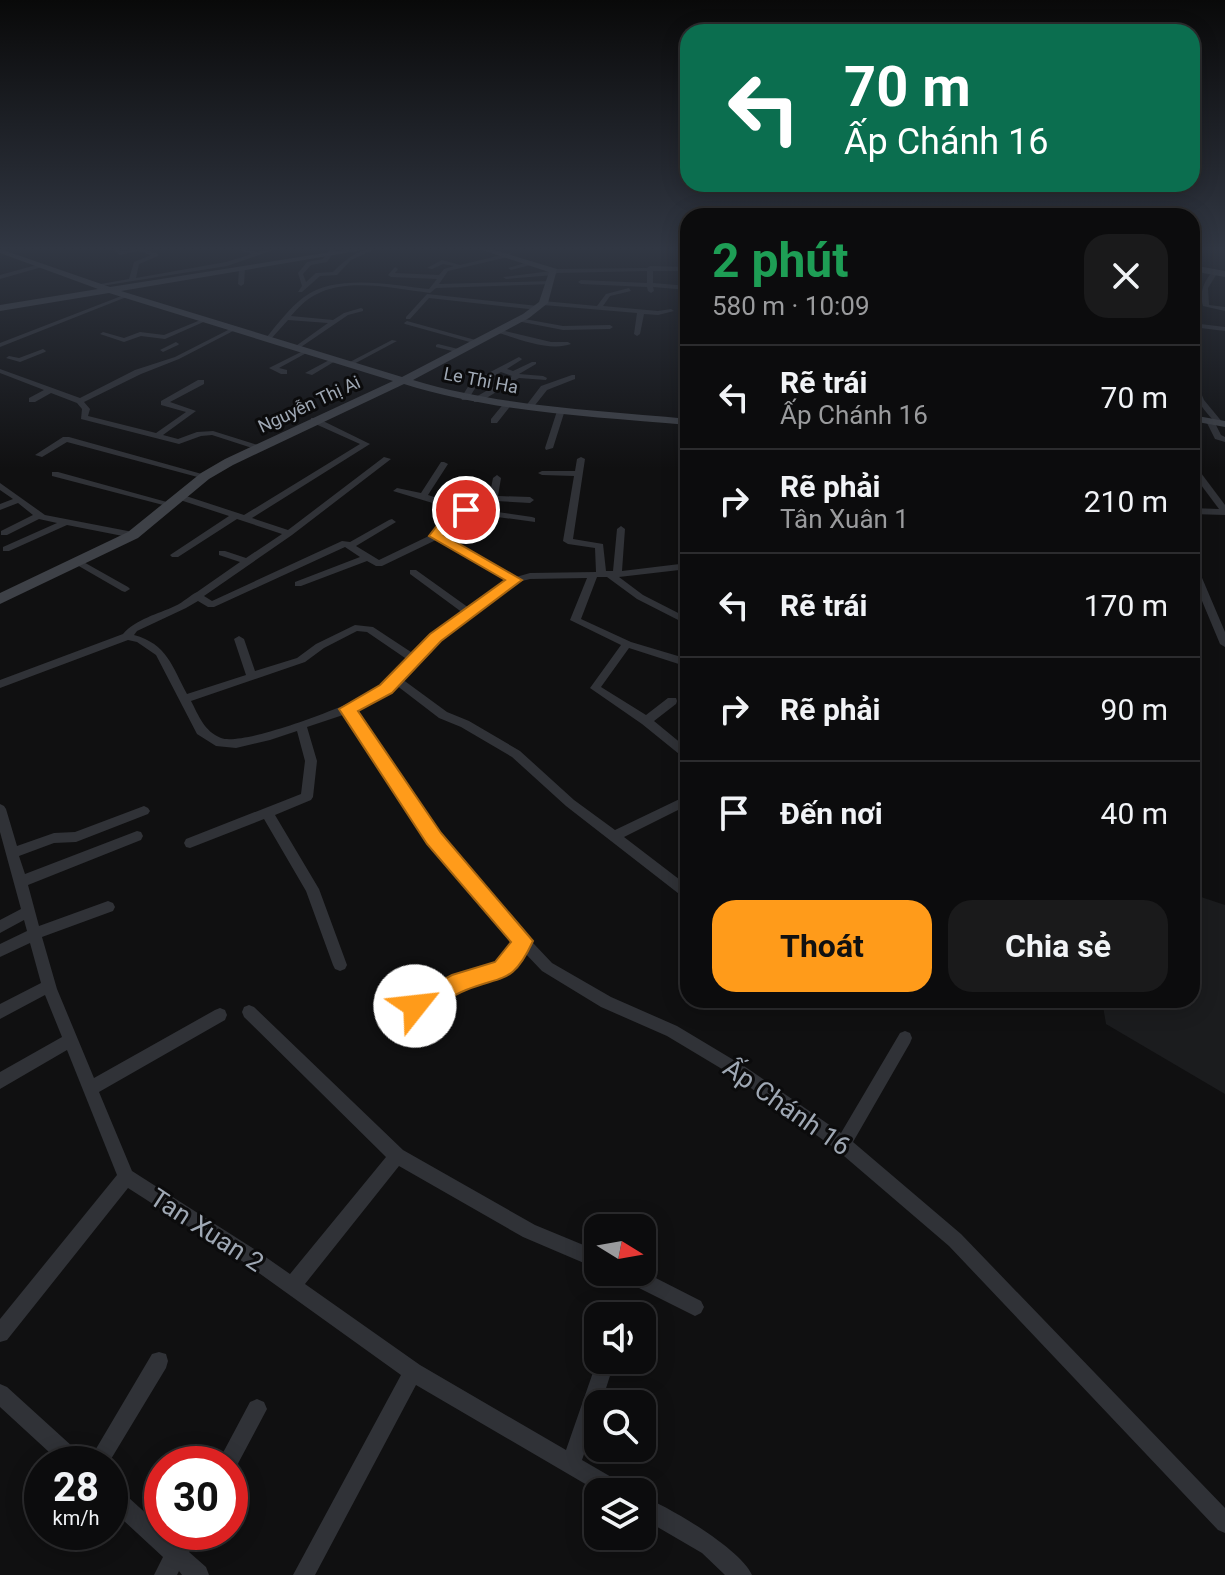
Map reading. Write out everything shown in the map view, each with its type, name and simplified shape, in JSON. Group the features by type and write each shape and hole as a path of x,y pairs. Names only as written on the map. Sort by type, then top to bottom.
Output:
{"street":[{"path":"0,345 58,322"},
{"path":"163,350 201,322"},
{"name":"Le Thi Ha","path":"213,322 471,399 680,421"},
{"path":"268,339 284,322"},
{"path":"284,372 273,368 302,350 334,322"},
{"path":"416,322 477,342"},
{"name":"Nguyễn Thị Ai","path":"0,599 133,535 205,476 314,420 405,380 514,322"},
{"path":"533,322 563,328 610,327"},
{"path":"637,334 639,322"},
{"path":"1200,326 1225,329"},
{"path":"80,401 234,329"},
{"path":"497,331 551,344 568,344"},
{"path":"103,334 123,340 140,334 207,342"},
{"path":"350,364 394,341"},
{"path":"438,346 460,351"},
{"path":"0,353 20,360 43,351"},
{"path":"0,364 9,358"},
{"path":"309,373 335,359"},
{"path":"471,399 474,384 519,359"},
{"path":"471,399 534,363"},
{"path":"501,369 516,375 543,378"},
{"path":"0,371 80,401 86,409 84,417 179,442 213,433 258,448"},
{"path":"529,407 544,388 572,377"},
{"path":"157,436 192,411 164,403 201,382"},
{"path":"32,400 50,390"},
{"path":"1200,401 1218,422 1218,437 1225,440"},
{"path":"494,421 508,404"},
{"path":"549,448 561,410"},
{"path":"175,555 366,444 314,420"},
{"path":"39,455 66,439 205,476"},
{"path":"0,684 127,636 133,629 183,606 289,533 387,459"},
{"path":"564,554 581,459"},
{"path":"423,496 444,464"},
{"path":"542,473 578,474"},
{"path":"55,474 175,500 289,533"},
{"path":"485,513 493,498 497,478"},
{"path":"1200,478 1225,511"},
{"path":"2,491 39,515 133,535"},
{"path":"397,491 466,510 532,520"},
{"path":"493,498 530,500"},
{"path":"0,507 19,500"},
{"path":"196,595 211,605 345,543 379,564 436,536 443,526 466,510"},
{"path":"1200,511 1225,511"},
{"path":"4,533 39,515"},
{"path":"6,549 66,522"},
{"path":"349,546 392,522"},
{"path":"621,529 605,575 575,620 627,644 680,661"},
{"path":"436,536 515,580"},
{"path":"568,541 600,546 605,575 680,618"},
{"path":"222,553 246,561"},
{"path":"397,555 468,612"},
{"path":"298,584 365,558"},
{"path":"80,563 125,589"},
{"path":"127,636 141,640 160,653 201,731 220,743 236,744 348,709 386,689 435,638 515,580 530,576 605,575 680,567"},
{"path":"1200,595 1225,644"},
{"path":"184,699 301,660 355,628 363,627 416,660"},
{"path":"239,639 251,675"},
{"path":"627,644 595,688 646,721 680,749"},
{"path":"396,680 443,715 465,724 516,754 570,803 680,887"},
{"path":"646,721 672,701"},
{"name":"Ấp Chánh 16","path":"348,709 434,838 547,967 606,1002 672,1031 742,1073 843,1144 955,1240 1225,1523"},
{"path":"190,843 307,797 311,761 301,726"},
{"path":"615,836 680,804"},
{"name":"Tan Xuan 2","path":"0,809 7,847 22,881 27,912 49,986 126,1177 292,1286 413,1372 594,1478"},
{"path":"7,847 76,837 144,811"},
{"path":"267,813 312,889 340,965"},
{"path":"22,881 137,836"},
{"path":"0,951 34,934 108,907"},
{"path":"0,927 27,912"},
{"path":"415,1006 460,982 502,970 522,941"},
{"path":"0,1012 49,986"},
{"path":"249,1012 397,1156 529,1231 584,1254"},
{"path":"89,1089 220,1015"},
{"path":"843,1144 905,1038"},
{"path":"0,1081 69,1041"},
{"path":"292,1286 397,1156"},
{"path":"0,1333 126,1177"},
{"path":"653,1286 695,1307"},
{"path":"108,1446 159,1361"},
{"path":"304,1575 413,1372"},
{"path":"571,1464 602,1374"},
{"path":"0,1394 57,1446"},
{"path":"237,1446 257,1409"},
{"path":"128,1511 198,1575"},
{"path":"656,1514 709,1546 741,1575"},
{"path":"165,1575 179,1550"}],"shaded area":[{"path":"1200,897 1225,905 1225,1094 1106,1024 1103,1008 1200,1008"}],"route":[{"path":"415,1006 460,982 502,970 522,941 434,838 348,709 386,689 435,638 515,580 436,536 443,526 466,510"}]}
